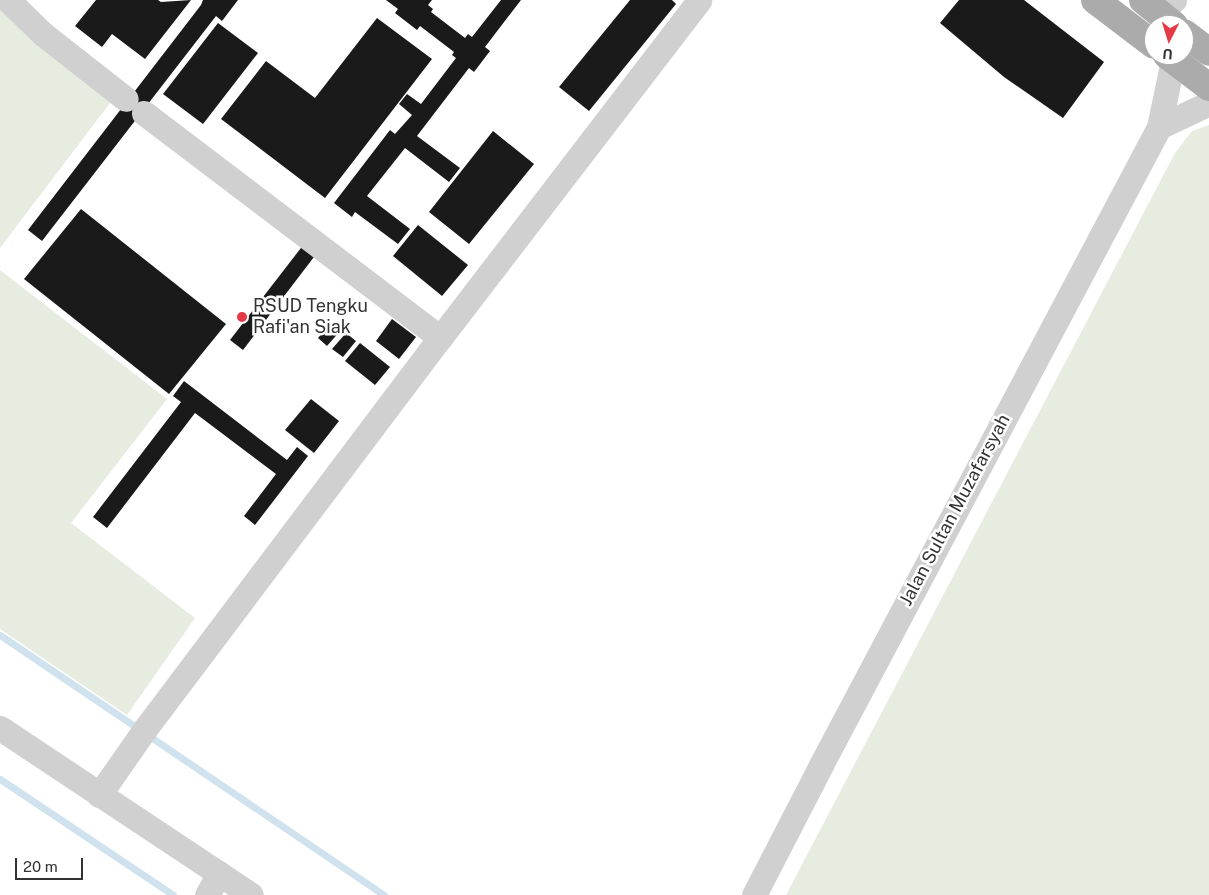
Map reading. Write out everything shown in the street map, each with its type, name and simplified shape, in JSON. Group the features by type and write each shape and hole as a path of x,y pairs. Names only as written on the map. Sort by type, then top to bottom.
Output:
{"main road":[{"path":"1095,0 1144,37"},
{"path":"1194,41 1209,52"},
{"path":"1181,65 1209,87"}],"street":[{"path":"8,0 43,34 135,106 440,338"},
{"path":"99,795 145,729 696,1"},
{"name":"Jalan Sultan Muzafarsyah","path":"754,895 826,754 1159,126 1164,65"},
{"path":"1159,126 1209,103"},
{"path":"0,728 251,895"},
{"path":"207,895 219,873"}],"shaded area":[{"path":"0,9 113,99 0,248"},
{"path":"1209,125 1209,895 786,895 1175,153 1192,131"},
{"path":"0,270 167,399 71,523 195,618 127,715 0,629"}],"building":[{"path":"96,0 158,0 161,2 191,0 145,59 112,34 102,47 75,26"},
{"path":"203,0 238,0 222,21 216,16 42,241 28,230"},
{"path":"386,0 432,0 428,5 433,9 431,12 465,38 468,34 472,37 501,0 521,0 485,47 490,51 474,72 469,68 417,136 460,168 449,182 405,148 367,196 410,229 398,244 355,212 352,217 334,203 390,130 395,134 412,115 399,104 407,94 421,104 456,58 452,55 454,52 420,26 417,30 395,13 398,9"},
{"path":"630,0 672,0 676,4 589,111 559,87"},
{"path":"959,0 1024,0 1104,62 1063,118 1004,77 940,23"},
{"path":"377,18 432,59 325,198 221,119 266,61 315,98"},
{"path":"218,23 258,53 203,124 163,94"},
{"path":"493,131 534,164 469,244 429,212"},
{"path":"81,209 226,324 169,394 24,279"},
{"path":"418,225 468,265 442,296 393,256"},
{"path":"304,244 317,253 243,350 230,340"},
{"path":"392,319 416,337 399,359 376,341"},
{"path":"331,322 341,330 327,346 318,338"},
{"path":"346,333 356,341 343,357 332,349"},
{"path":"360,343 390,367 375,385 345,361"},
{"path":"184,381 287,460 297,447 308,456 255,525 244,516 276,474 195,413 107,528 93,517 181,402 173,396"},
{"path":"311,399 339,421 314,453 285,430"}],"waterway":[{"path":"0,635 384,895"},
{"path":"0,779 173,895"}],"place":[{"name":"RSUD Tengku Rafi'an Siak","path":"242,317"}]}
